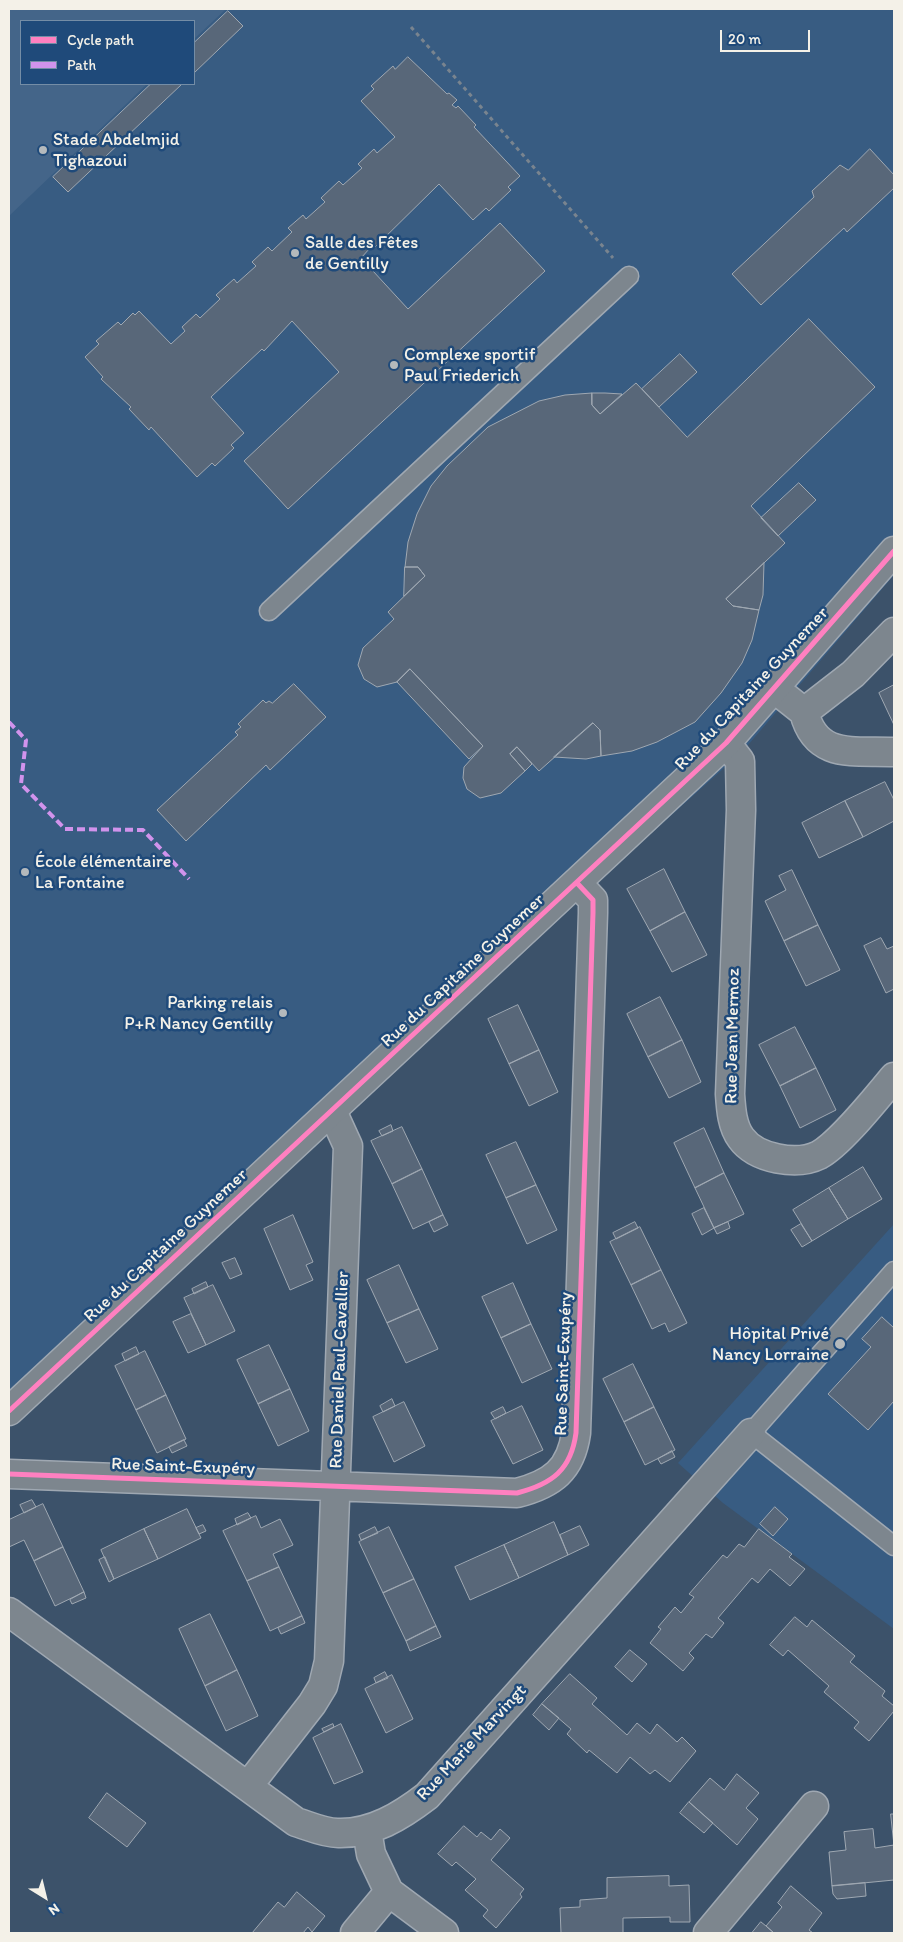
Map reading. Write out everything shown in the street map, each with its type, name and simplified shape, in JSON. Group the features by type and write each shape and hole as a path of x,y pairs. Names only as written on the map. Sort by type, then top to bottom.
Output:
{"street":[{"name":"Rue du Capitaine Guynemer","path":"9,1411 726,743 894,552"},
{"path":"804,712 853,674 894,632"},
{"path":"775,689 804,712 812,736 833,749 894,752"},
{"name":"Rue Jean Mermoz","path":"726,743 740,762 741,810 730,1094 732,1118 741,1138 759,1153 776,1158 796,1160 819,1155 844,1134 894,1077"},
{"name":"Rue Saint-Exupéry","path":"9,1474 517,1493 538,1488 554,1478 574,1450 576,1433 594,913 593,900 577,883"},
{"name":"Rue Daniel Paul-Cavallier","path":"248,1786 312,1704 323,1686 329,1661 348,1146 332,1111"},
{"name":"Rue Marie Marvingt","path":"9,1612 296,1822 337,1833 367,1830 400,1816 427,1796 751,1433"},
{"path":"708,1933 814,1806"},
{"path":"367,1830 371,1854 389,1892 444,1933"},
{"path":"355,1933 389,1892"}],"lane":[{"path":"269,611 628,276"},
{"path":"893,1274 751,1433 894,1546"}],"path":[{"path":"411,27 628,276"}],"shaded area":[{"path":"9,9 894,9 894,575 742,752 9,1407"},
{"name":"Stade Abdelmjid Tighazoui","path":"9,9 226,9 195,38 195,20 20,20 20,85 146,85 9,216"},
{"name":"Hôpital Privé Nancy Lorraine","path":"894,1224 894,1629 723,1503 678,1463"}],"building":[{"path":"228,11 243,26 195,72 195,42"},
{"path":"408,57 447,94 449,93 457,100 452,105 456,108 458,106 476,125 474,127 520,176 508,187 511,190 489,211 486,208 473,220 439,184 372,250 370,248 361,258 408,309 500,223 545,271 288,509 244,461 339,372 292,321 264,351 262,349 211,397 244,433 231,445 234,448 215,466 212,463 197,477 151,427 149,430 129,409 131,407 101,379 103,377 85,357 99,344 96,341 118,322 121,325 133,313 135,315 139,311 171,344 185,331 182,327 196,314 200,318 220,299 216,295 234,279 237,283 256,266 252,262 268,247 272,251 292,232 288,228 303,215 306,219 325,202 321,198 339,181 343,185 362,168 358,164 374,149 377,153 395,137 361,101 374,89 371,86 393,66 395,69"},
{"path":"150,85 181,85 68,192 53,177"},
{"path":"870,149 894,175 894,188 847,232 844,228 761,305 732,274 814,197 812,191 840,165 848,170"},
{"path":"809,319 875,387 751,506 785,543 726,599 733,606 759,610 752,640 742,663 721,693 695,722 657,742 632,751 601,756 600,730 593,723 539,771 517,747 510,754 525,771 501,793 480,798 467,789 463,778 464,767 483,746 410,669 397,682 377,687 364,679 358,665 363,648 394,619 388,612 425,576 418,567 405,567 408,542 417,514 431,486 447,466 488,427 539,401 565,395 592,393 592,405 600,414 636,383 687,437"},
{"path":"680,354 697,372 659,407 642,389"},
{"path":"592,393 622,394 600,414 592,405"},
{"path":"799,483 816,500 778,536 761,518"},
{"path":"764,563 763,595 759,610 733,606 726,599"},
{"path":"405,567 418,567 425,576 404,596"},
{"path":"410,669 483,746 469,759 397,682"},
{"path":"294,684 326,717 270,770 266,765 186,841 157,810 238,735 235,732 241,727 238,724 263,700 266,703 269,701 272,703"},
{"path":"894,685 894,725 879,693"},
{"path":"593,723 600,730 601,756 586,759 554,757"},
{"path":"517,747 532,764 525,771 510,754"},
{"path":"885,782 894,800 894,821 863,837 845,801"},
{"path":"845,801 863,837 819,858 802,823"},
{"path":"664,869 685,912 650,931 627,889"},
{"path":"792,870 818,925 784,941 765,901 786,890 779,876"},
{"path":"685,912 707,955 672,972 650,931"},
{"path":"818,925 840,970 806,986 784,941"},
{"path":"881,938 887,949 894,946 894,989 886,993 864,946"},
{"path":"660,997 682,1040 648,1057 627,1014"},
{"path":"518,1005 539,1050 509,1064 488,1019"},
{"path":"795,1027 816,1068 780,1086 759,1045"},
{"path":"682,1040 701,1082 669,1098 648,1057"},
{"path":"539,1050 558,1092 529,1106 509,1064"},
{"path":"816,1068 836,1110 800,1128 780,1086"},
{"path":"391,1125 393,1131 382,1136 379,1131"},
{"path":"402,1127 422,1169 392,1184 371,1141"},
{"path":"704,1128 724,1173 695,1188 674,1143"},
{"path":"516,1142 536,1185 506,1198 486,1155"},
{"path":"863,1167 882,1199 848,1219 829,1188"},
{"path":"422,1169 443,1215 413,1229 392,1184"},
{"path":"724,1173 744,1214 714,1228 695,1188"},
{"path":"536,1185 557,1230 527,1244 506,1198"},
{"path":"829,1188 848,1219 812,1241 793,1210"},
{"path":"704,1208 714,1228 702,1235 692,1214"},
{"path":"293,1215 313,1262 306,1265 313,1280 290,1290 264,1229"},
{"path":"443,1215 448,1225 434,1232 429,1222"},
{"path":"635,1222 638,1228 616,1239 613,1233"},
{"path":"728,1222 730,1228 717,1234 714,1228"},
{"path":"801,1224 812,1241 802,1247 791,1230"},
{"path":"640,1227 661,1270 631,1285 610,1242"},
{"path":"235,1258 242,1274 230,1279 222,1263"},
{"path":"399,1265 419,1309 387,1323 367,1280"},
{"path":"661,1270 687,1323 669,1332 665,1323 652,1329 631,1285"},
{"path":"206,1282 208,1287 194,1294 192,1289"},
{"path":"513,1283 531,1324 501,1338 482,1297"},
{"path":"213,1285 235,1331 206,1345 184,1298"},
{"path":"419,1309 438,1349 406,1363 387,1323"},
{"path":"191,1314 206,1345 188,1353 173,1322"},
{"path":"882,1317 894,1328 894,1401 868,1430 828,1394 871,1347 862,1339"},
{"path":"531,1324 552,1369 522,1383 501,1338"},
{"path":"269,1345 290,1389 258,1404 237,1360"},
{"path":"136,1347 139,1354 125,1361 122,1354"},
{"path":"145,1351 166,1395 136,1410 115,1366"},
{"path":"633,1364 654,1407 624,1422 603,1379"},
{"path":"290,1389 309,1431 278,1446 258,1404"},
{"path":"166,1395 186,1439 157,1453 136,1410"},
{"path":"392,1399 395,1406 383,1412 380,1406"},
{"path":"404,1402 425,1446 394,1462 373,1417"},
{"path":"522,1406 543,1450 513,1464 491,1421"},
{"path":"503,1407 506,1413 495,1419 491,1413"},
{"path":"654,1407 675,1450 645,1465 624,1422"},
{"path":"184,1440 187,1446 172,1453 169,1447"},
{"path":"672,1451 675,1457 661,1464 658,1459"},
{"path":"32,1500 36,1507 24,1513 20,1505"},
{"path":"43,1504 63,1547 34,1561 24,1540 9,1547 9,1520"},
{"path":"775,1507 788,1519 773,1536 760,1524"},
{"path":"187,1509 201,1538 158,1559 144,1529"},
{"path":"248,1513 251,1518 237,1525 235,1519"},
{"path":"256,1516 261,1528 280,1519 293,1545 273,1554 279,1567 247,1581 223,1531"},
{"path":"554,1522 568,1555 519,1578 504,1545"},
{"path":"203,1525 206,1531 199,1534 196,1528"},
{"path":"580,1526 589,1545 568,1555 560,1535"},
{"path":"375,1527 378,1533 361,1540 359,1535"},
{"path":"389,1527 414,1579 383,1593 359,1542"},
{"path":"144,1529 158,1559 114,1579 101,1550"},
{"path":"759,1529 792,1554 789,1557 805,1569 790,1586 770,1569 758,1583 752,1578 718,1618 724,1623 712,1638 706,1634 689,1653 694,1658 683,1671 650,1643 661,1629 658,1627 675,1607 681,1613 694,1597 689,1594 723,1555 727,1558 739,1544 744,1547"},
{"path":"504,1545 519,1578 470,1600 455,1567"},
{"path":"63,1547 84,1592 55,1606 34,1561"},
{"path":"105,1557 114,1579 109,1582 99,1560"},
{"path":"279,1567 302,1616 270,1631 247,1581"},
{"path":"414,1579 436,1626 406,1641 383,1593"},
{"path":"84,1592 86,1598 72,1604 70,1600"},
{"path":"210,1614 237,1670 205,1686 179,1629"},
{"path":"302,1616 305,1623 281,1634 278,1628"},
{"path":"795,1617 807,1627 812,1620 855,1656 850,1662 885,1691 882,1696 894,1706 894,1711 869,1741 854,1728 859,1722 824,1692 829,1686 788,1650 783,1656 770,1645"},
{"path":"436,1626 441,1637 410,1651 406,1641"},
{"path":"630,1650 647,1664 632,1682 615,1667"},
{"path":"237,1670 258,1716 226,1731 205,1686"},
{"path":"385,1672 388,1678 376,1683 374,1678"},
{"path":"570,1674 597,1698 592,1704 627,1735 637,1723 650,1734 657,1724 677,1742 682,1737 696,1751 670,1782 655,1770 650,1774 630,1757 617,1773 589,1750 587,1753 567,1734 571,1729 542,1704"},
{"path":"392,1675 413,1719 386,1733 365,1689"},
{"path":"542,1704 559,1718 549,1730 533,1715"},
{"path":"333,1724 334,1727 324,1732 322,1729"},
{"path":"341,1724 363,1772 334,1784 313,1738"},
{"path":"737,1774 759,1793 746,1808 758,1819 737,1845 689,1802 710,1778 724,1790"},
{"path":"107,1793 146,1823 127,1847 89,1818"},
{"path":"689,1802 713,1823 704,1833 680,1813"},
{"path":"891,1814 894,1814 894,1845"},
{"path":"464,1826 477,1837 481,1832 491,1840 500,1829 510,1838 491,1860 524,1889 520,1894 522,1897 496,1928 483,1916 488,1910 465,1890 476,1879 456,1862 452,1866 438,1854"},
{"path":"873,1829 875,1848 894,1845 894,1880 832,1886 829,1852 846,1850 844,1832"},
{"path":"669,1876 669,1886 689,1885 690,1922 670,1922 670,1917 623,1918 623,1933 561,1933 560,1908 580,1907 580,1900 607,1898 607,1878"},
{"path":"865,1883 866,1896 837,1899 833,1894 832,1886"},
{"path":"791,1886 822,1913 809,1930 813,1933 774,1933 766,1926 782,1907 778,1903"},
{"path":"297,1892 325,1916 312,1932 308,1927 303,1933 252,1933 278,1902 284,1907"},
{"path":"761,1922 766,1926 774,1933 752,1933"}],"marked path":[{"path":"9,722 26,740 21,784 65,829 143,830 189,879"}],"cycle path":[{"path":"9,1411 726,743 894,551"},
{"path":"9,1474 517,1493 540,1485 558,1474 570,1457 576,1433 593,913 593,900 577,883"}],"place":[{"name":"Stade Abdelmjid Tighazoui","path":"43,150"},
{"name":"Salle des Fêtes de Gentilly","path":"295,253"},
{"name":"Complexe sportif Paul Friederich","path":"394,365"},
{"name":"École élémentaire La Fontaine","path":"25,872"},
{"name":"Parking relais P+R Nancy Gentilly","path":"283,1013"},
{"name":"Hôpital Privé Nancy Lorraine","path":"840,1344"}]}
